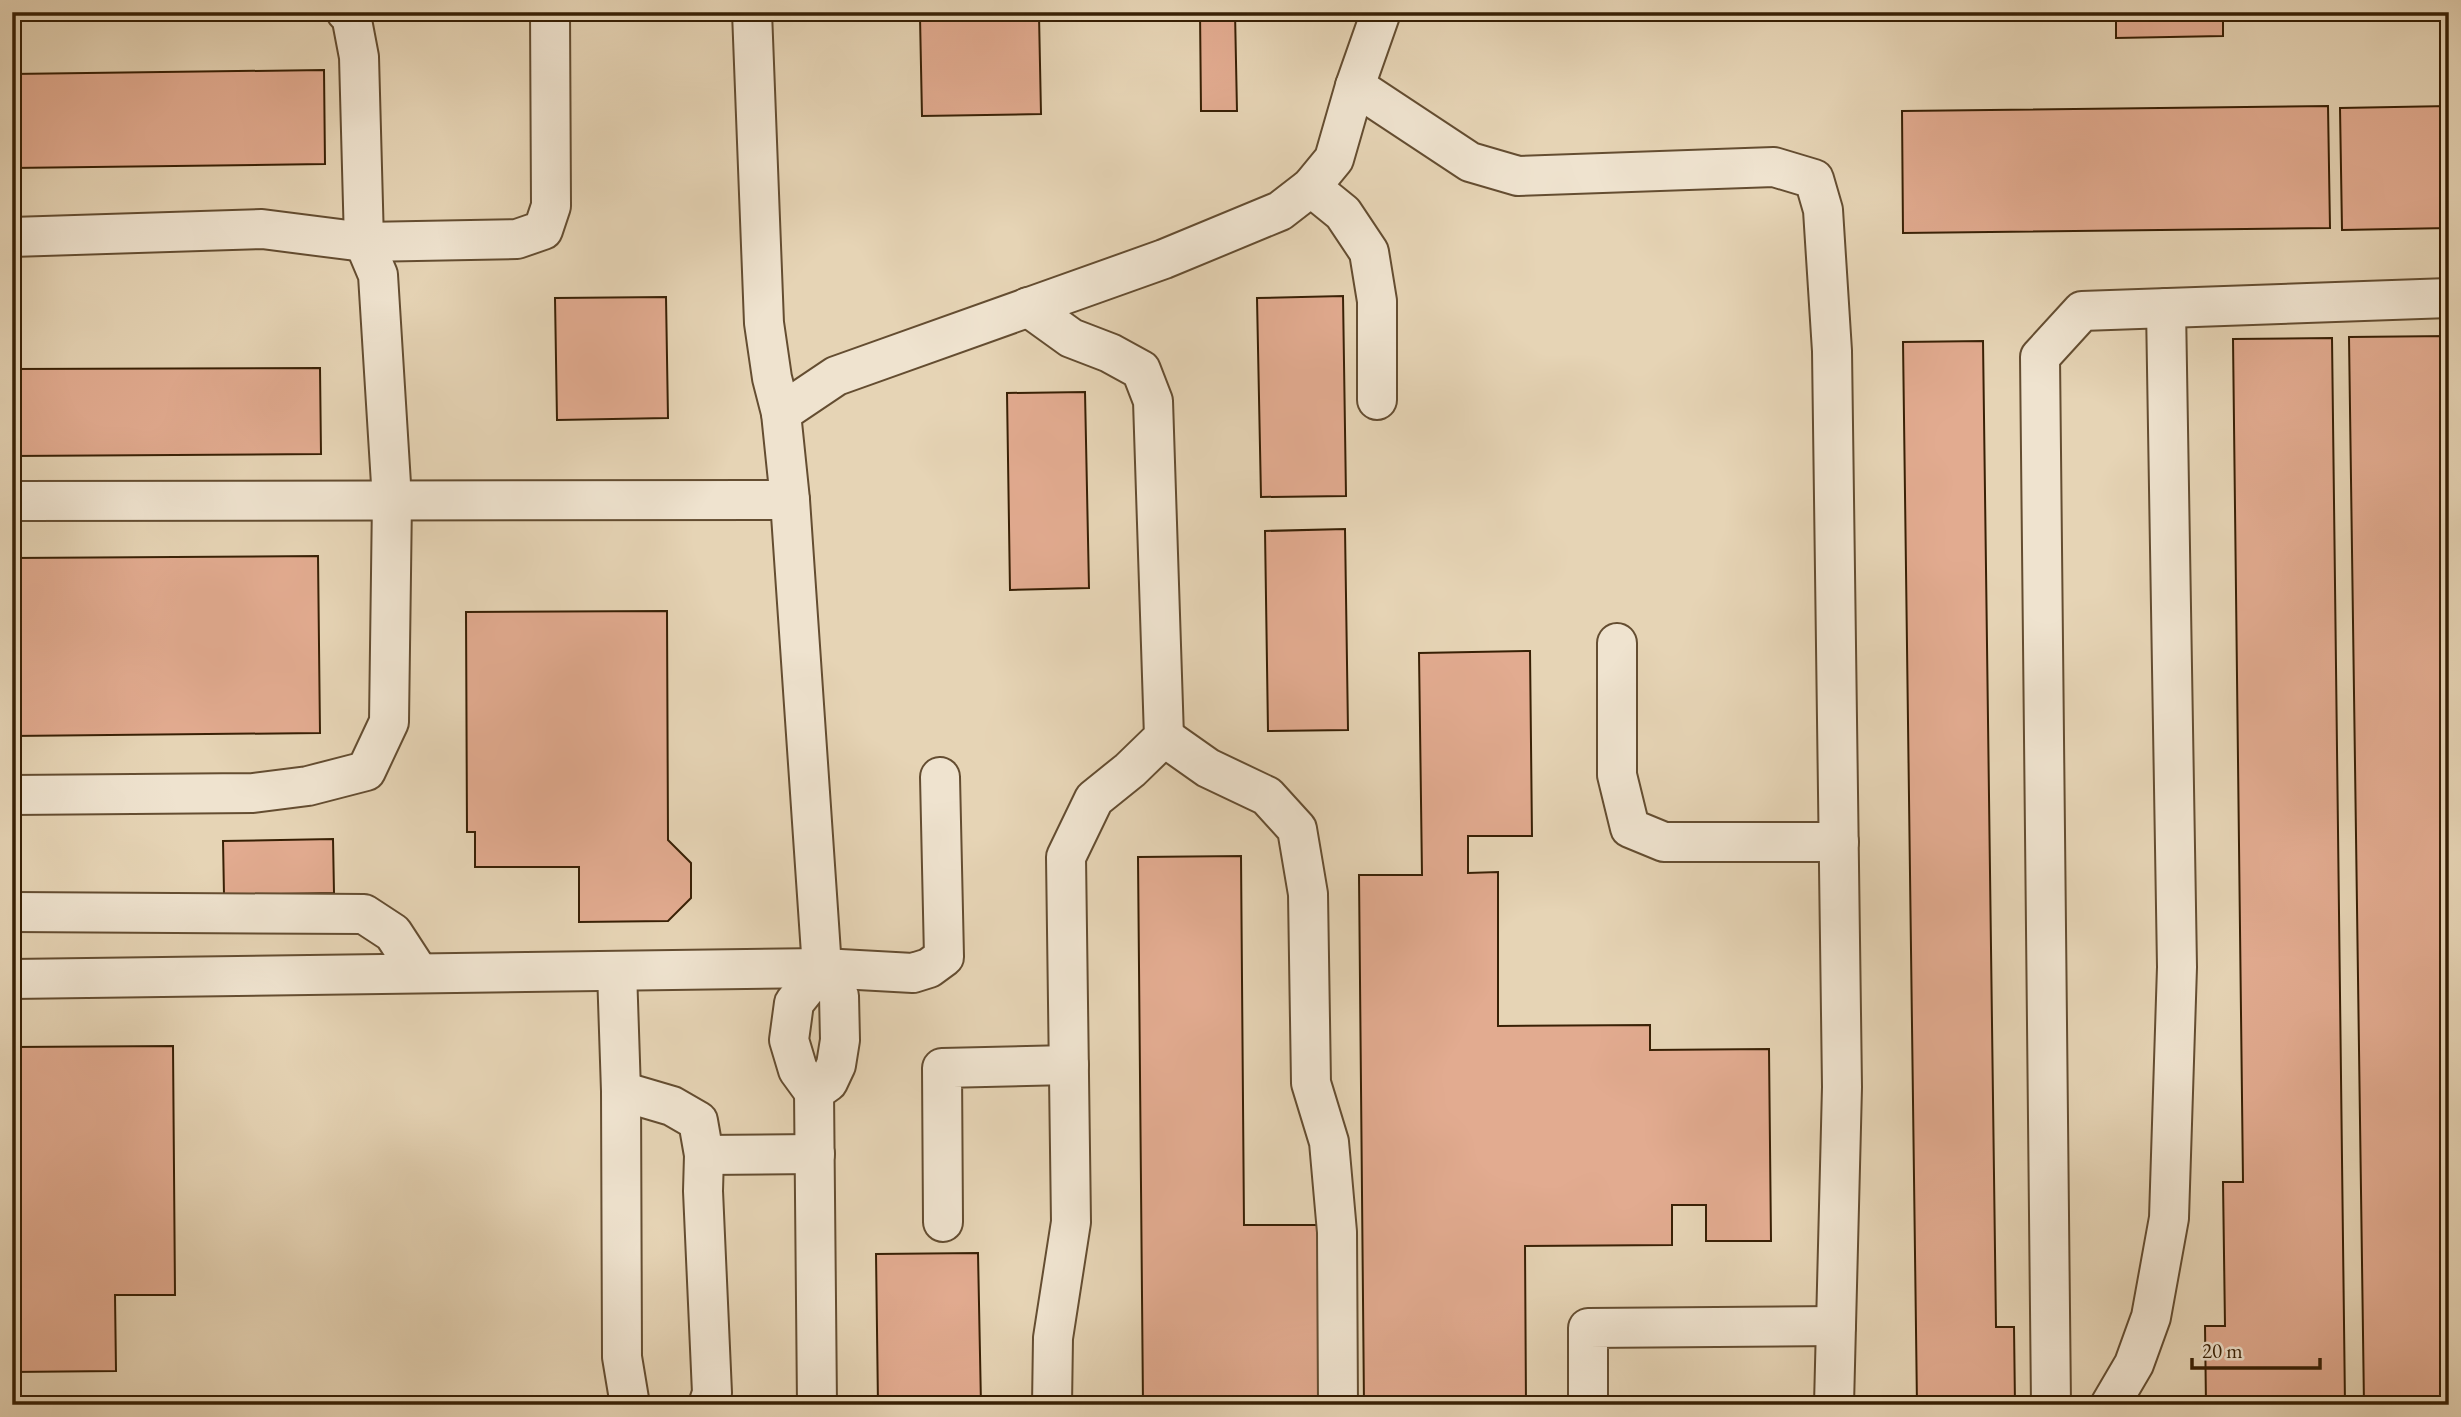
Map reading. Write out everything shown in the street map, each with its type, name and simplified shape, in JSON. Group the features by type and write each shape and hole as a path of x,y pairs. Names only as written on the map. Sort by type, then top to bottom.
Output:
{"lane":[{"path":"12,795 253,793 308,786 366,771 389,722 392,500 378,275 364,242 359,57 351,15 346,12"},
{"path":"12,237 262,229 364,242 517,239 543,230 551,206 550,12"},
{"path":"752,12 764,323 772,378 781,413 790,500 822,968 839,996 840,1040 836,1065 828,1082 814,1092"},
{"path":"781,413 836,376 1220,237 1280,211 1311,187 1334,159 1355,86 1381,12"},
{"path":"1355,86 1470,162 1518,176 1774,167 1814,179 1823,210 1832,351 1842,1087 1834,1405"},
{"path":"1311,187 1343,213 1369,252 1377,301 1377,400"},
{"path":"2051,1405 2040,357 2082,311 2449,298"},
{"path":"1028,307 1071,338 1110,353 1141,370 1153,401 1164,737 1130,770 1094,799 1066,857 1071,1222 1053,1338 1052,1405"},
{"path":"2110,1405 2134,1364 2151,1317 2169,1218 2177,967 2166,308"},
{"path":"12,501 790,500"},
{"path":"1617,643 1618,775 1630,828 1664,842 1839,842"},
{"path":"1164,737 1208,768 1267,796 1297,829 1308,894 1311,1083 1329,1142 1337,1232 1338,1405"},
{"path":"12,979 822,968 913,973 929,968 944,957 940,777"},
{"path":"12,912 364,914 393,933 419,973"},
{"path":"817,1405 814,1092 798,1070 789,1040 794,1003 822,968"},
{"path":"617,971 621,1091 622,1357 630,1405"},
{"path":"943,1222 942,1068 1069,1065"},
{"path":"621,1091 673,1106 698,1121 705,1155 703,1191 712,1393 708,1405"},
{"path":"705,1155 815,1154"},
{"path":"1588,1405 1588,1328 1836,1326"}],"building":[{"path":"1200,12 1235,12 1237,111 1201,111"},
{"path":"2116,12 2223,12 2223,36 2116,38"},
{"path":"1039,15 1041,114 922,116 920,17"},
{"path":"324,70 325,164 12,168 12,74"},
{"path":"2328,106 2330,228 1903,233 1902,111"},
{"path":"2449,106 2449,228 2342,230 2340,108"},
{"path":"1343,296 1346,496 1261,497 1257,298"},
{"path":"666,297 668,418 557,420 555,298"},
{"path":"2449,336 2449,1405 2364,1405 2349,337"},
{"path":"2332,338 2345,1405 2206,1405 2205,1326 2225,1326 2223,1182 2243,1182 2233,339"},
{"path":"1983,341 1996,1327 2014,1327 2015,1405 1917,1405 1903,342"},
{"path":"320,368 321,454 12,456 12,369"},
{"path":"1085,392 1089,588 1010,590 1007,393"},
{"path":"1345,529 1348,730 1268,731 1265,531"},
{"path":"318,556 320,733 12,736 12,558"},
{"path":"667,611 668,840 691,863 691,898 668,921 579,922 579,867 475,867 475,832 467,832 466,612"},
{"path":"1530,651 1532,836 1468,836 1468,873 1498,872 1498,1026 1650,1025 1650,1050 1769,1049 1771,1241 1706,1241 1706,1205 1672,1205 1672,1245 1525,1246 1526,1405 1364,1405 1359,875 1422,875 1419,653"},
{"path":"333,839 334,893 224,895 223,841"},
{"path":"1241,856 1244,1225 1320,1225 1321,1405 1143,1405 1138,857"},
{"path":"173,1046 175,1295 115,1295 116,1371 12,1372 12,1047"},
{"path":"978,1253 981,1405 878,1405 876,1254"}]}
